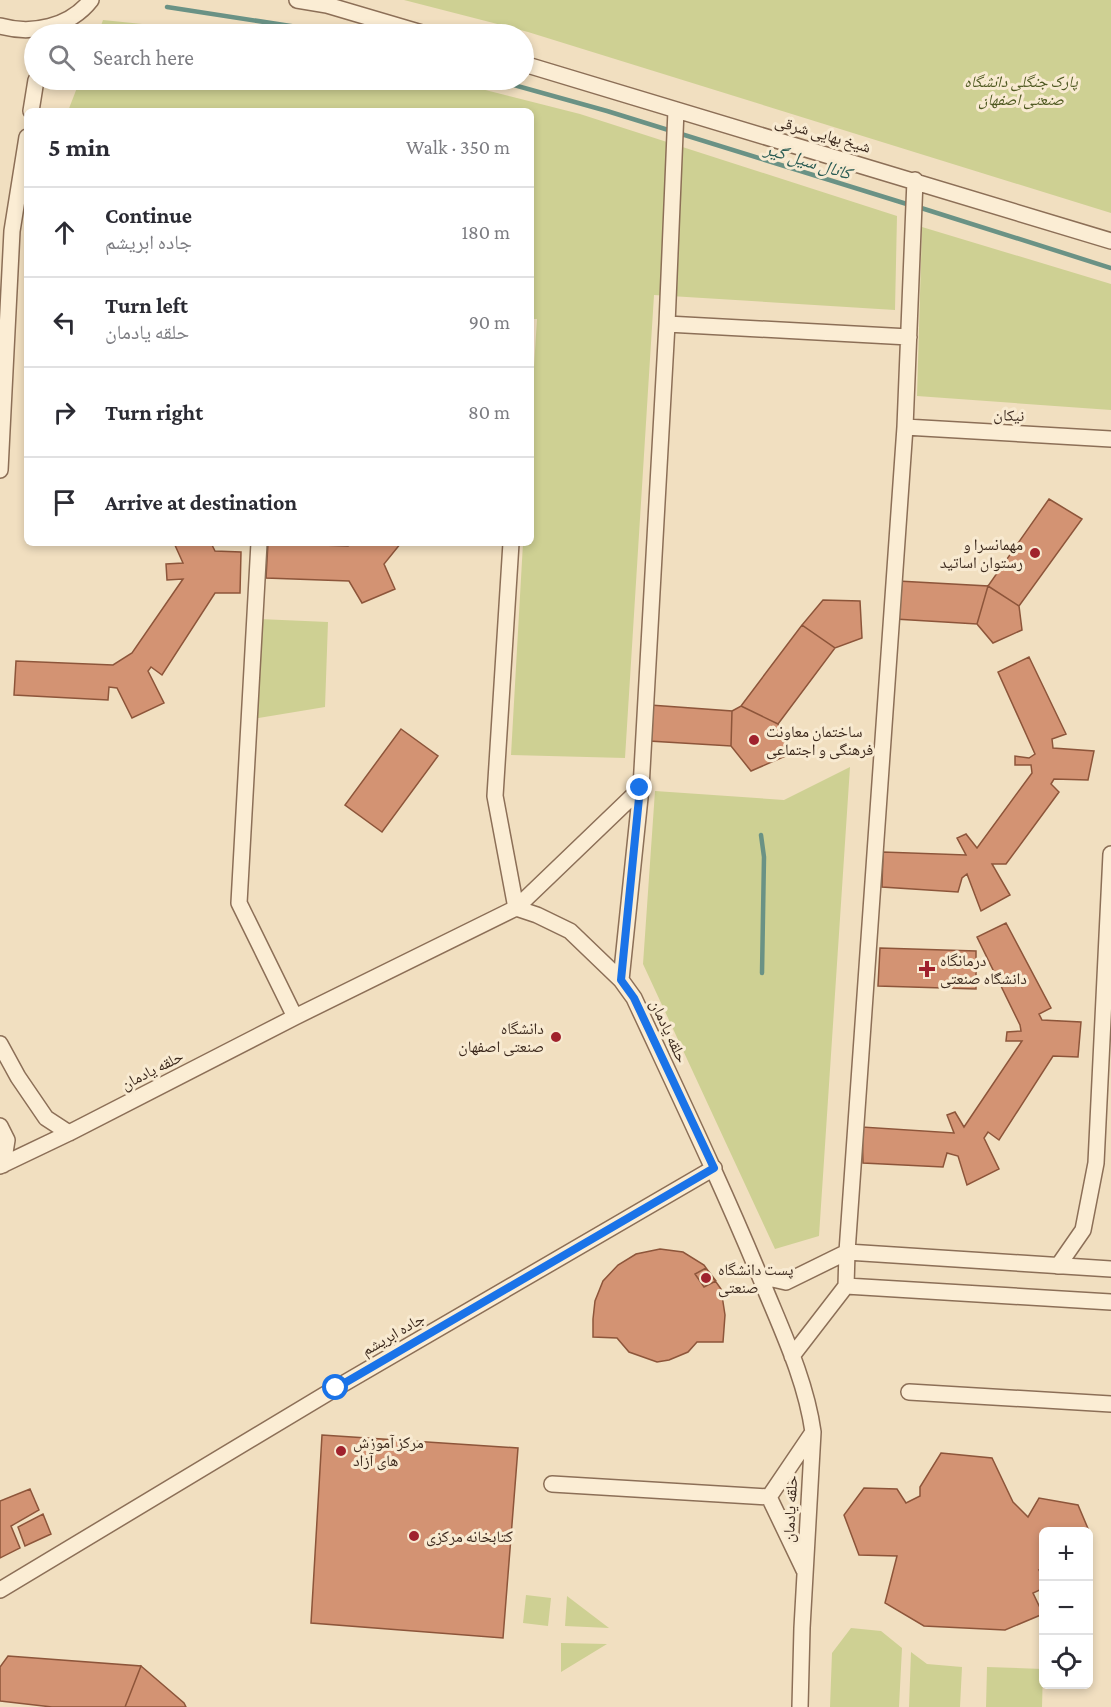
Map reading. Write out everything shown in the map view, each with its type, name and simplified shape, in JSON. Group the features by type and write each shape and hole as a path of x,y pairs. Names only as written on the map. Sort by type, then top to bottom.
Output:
{"street":[{"path":"64,24 86,7 91,0"},
{"path":"297,0 327,5 391,24"},
{"path":"0,26 13,30 24,30"},
{"name":"شیخ بهایی شرقی","path":"534,67 915,180 1111,241"},
{"path":"31,108 34,90"},
{"path":"621,980 640,788 668,324 676,110"},
{"path":"0,470 12,231 24,156"},
{"path":"792,1356 846,1286 905,427 915,180"},
{"path":"668,324 909,337"},
{"name":"نیکان","path":"905,427 1111,439"},
{"path":"259,546 239,903 295,1017"},
{"path":"511,546 495,796 516,908"},
{"path":"516,908 640,788"},
{"path":"1058,1266 1083,1230 1104,1134 1111,854"},
{"name":"حلقه یادمان","path":"2,1166 516,908 570,931 621,980 634,998 714,1168 760,1276 792,1356 810,1413 813,1432 800,1707"},
{"path":"0,1044 18,1077 46,1118 69,1133"},
{"path":"0,1126 7,1140 2,1166"},
{"name":"جاده ابریشم","path":"0,1590 326,1394 714,1168"},
{"path":"760,1276 786,1282 847,1252 1111,1269"},
{"path":"846,1286 1111,1302"},
{"path":"909,1392 1111,1404"},
{"path":"770,1497 813,1432"},
{"path":"552,1484 770,1497"},
{"path":"770,1497 805,1572"}],"green space":[{"name":"پارک جنگلی دانشگاه صنعتی اصفهان","path":"404,0 1111,0 1111,213 534,34 534,24 497,24"},
{"path":"103,20 142,24 102,24"},
{"path":"76,90 485,90 580,114 897,216 895,310 654,295 625,758 511,755 523,546 534,546 534,366 537,319 534,319 534,108 69,108"},
{"path":"922,227 1111,284 1111,410 917,396"},
{"path":"259,619 328,622 325,707 253,719"},
{"path":"850,767 819,1236 775,1249 643,964 655,791 784,800"},
{"path":"526,1595 551,1598 548,1626 523,1623"},
{"path":"567,1596 609,1628 565,1626"},
{"path":"851,1628 881,1631 902,1648 899,1707 830,1707 832,1653"},
{"path":"561,1643 607,1644 561,1672"},
{"path":"911,1652 927,1664 962,1667 960,1707 909,1707"},
{"path":"987,1667 1039,1669 1039,1689 1042,1689 1042,1707 986,1707"}],"building":[{"name":"مهمانسرا و رستوان اساتید","path":"1049,499 1082,519 1019,606 988,586"},
{"path":"175,546 212,546 215,551 241,552 240,593 215,593 162,675 151,667 148,671 164,703 132,718 117,688 109,687 108,700 14,695 16,661 113,665 132,653 183,579 167,580 166,564 183,563"},
{"path":"268,546 399,546 384,564 395,589 362,603 349,581 266,578"},
{"path":"898,581 988,586 977,624 895,619"},
{"path":"988,586 1019,606 1022,630 993,643 977,624"},
{"path":"823,600 860,601 862,638 835,648 802,625"},
{"path":"802,625 835,648 778,724 741,706"},
{"path":"1029,657 1066,734 1052,739 1053,748 1094,751 1088,780 1054,779 1051,784 1059,792 1006,864 992,864 1010,895 981,911 967,874 962,878 958,892 882,887 883,852 966,855 957,838 966,834 977,848 1032,773 1031,765 1015,765 1015,756 1029,758 1035,754 998,672"},
{"path":"650,705 732,711 731,746 649,741"},
{"path":"741,706 778,724 790,754 751,771 731,746 732,711"},
{"path":"401,729 438,756 382,832 345,805"},
{"path":"1006,923 1051,1008 1039,1014 1042,1020 1081,1022 1078,1057 1053,1056 999,1140 988,1132 984,1138 999,1169 967,1185 958,1156 947,1153 943,1167 863,1163 862,1127 954,1133 947,1115 955,1112 964,1127 1022,1041 1006,1041 1007,1032 1021,1031 1020,1025 977,937"},
{"name":"درمانگاه دانشگاه صنعتی","path":"880,948 976,951 976,989 878,986"},
{"path":"660,1249 683,1252 704,1265 721,1289 725,1315 723,1342 697,1342 688,1352 657,1362 629,1352 617,1338 593,1337 593,1319 595,1301 603,1281 618,1265 636,1254"},
{"name":"پست دانشگاه صنعتی","path":"706,1268 716,1281 704,1287 695,1274"},
{"name":"کتابخانه مرکزی","path":"322,1435 518,1448 503,1638 311,1623"},
{"path":"941,1453 992,1458 1013,1502 1028,1517 1039,1498 1078,1505 1087,1527 1039,1527 1039,1590 1033,1593 1039,1606 1039,1616 1005,1630 924,1626 885,1603 897,1556 859,1555 844,1515 864,1488 897,1489 906,1503 920,1496 920,1487"},
{"path":"30,1489 39,1510 11,1526 20,1548 0,1558 0,1501"},
{"path":"43,1514 51,1534 25,1546 18,1527"},
{"path":"8,1656 141,1666 125,1707 52,1707 0,1701 0,1667"},
{"path":"141,1666 184,1703 186,1707 125,1707"}],"waterway":[{"name":"کانال سیل گیر","path":"167,7 278,24"},
{"name":"کانال سیل گیر","path":"532,90 910,205"},
{"name":"کانال سیل گیر","path":"918,207 1111,268"},
{"path":"761,835 764,857 762,973"}],"place":[{"name":"مهمانسرا و رستوان اساتید","path":"1035,553"},
{"name":"ساختمان معاونت فرهنگی و اجتماعی","path":"754,740"},
{"name":"درمانگاه دانشگاه صنعتی","path":"927,969"},
{"name":"دانشگاه صنعتی اصفهان","path":"556,1037"},
{"name":"پست دانشگاه صنعتی","path":"706,1278"},
{"name":"مرکز آموزش های آزاد","path":"341,1451"},
{"name":"کتابخانه مرکزی","path":"414,1536"}],"route":[{"path":"336,1388 714,1168 634,998 621,980 640,788"}]}
